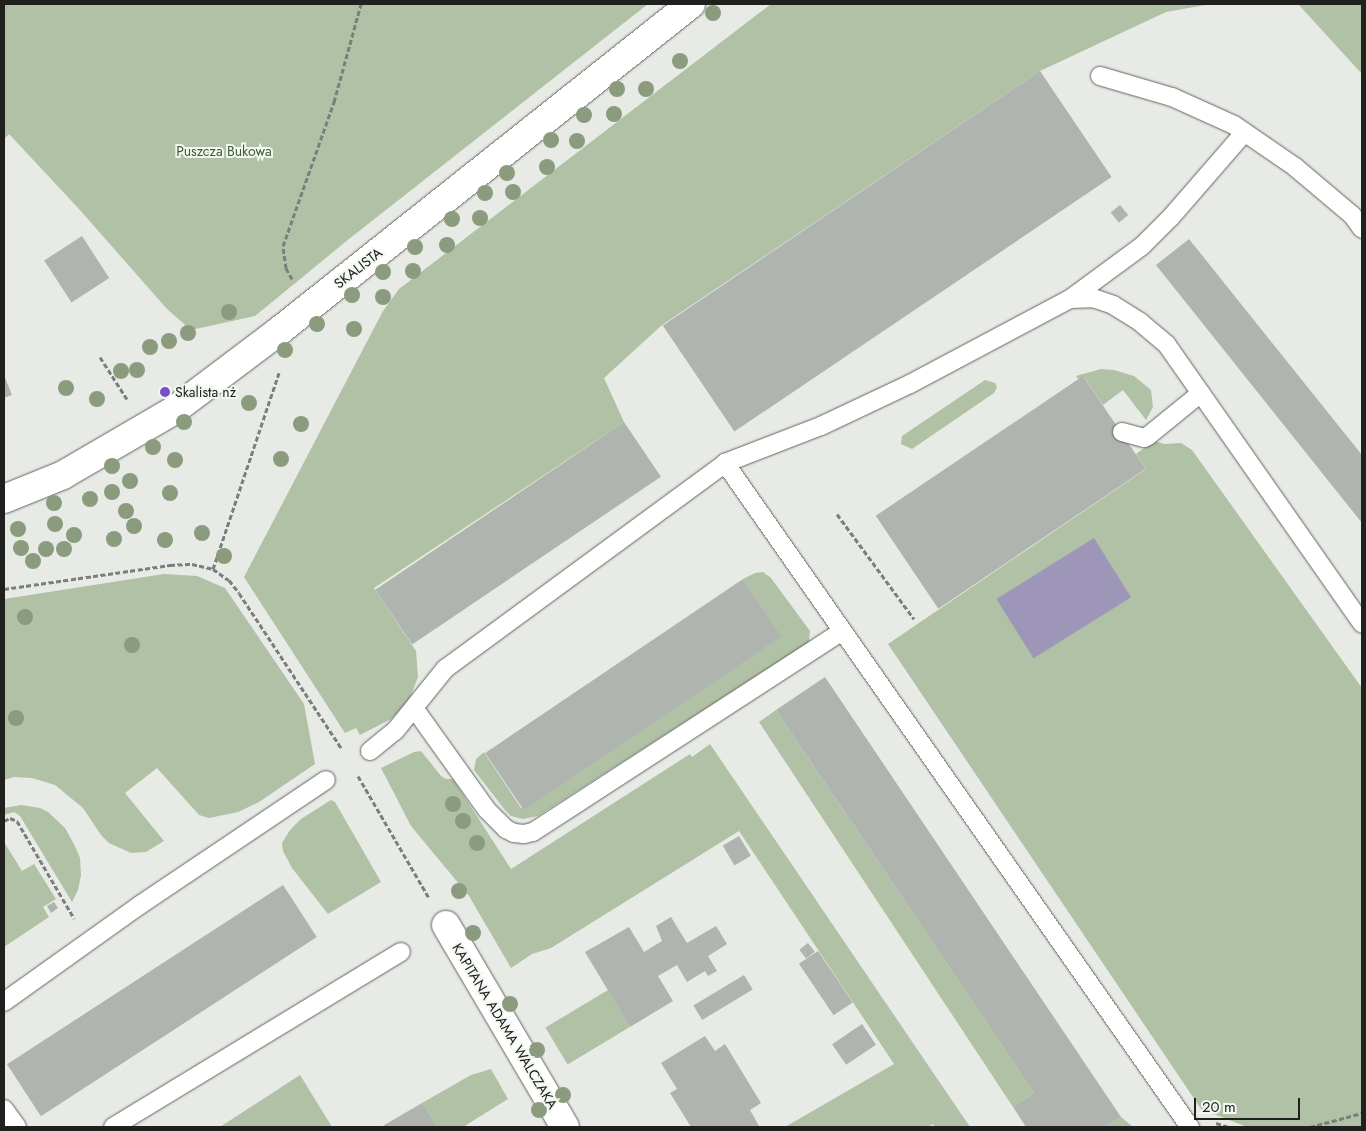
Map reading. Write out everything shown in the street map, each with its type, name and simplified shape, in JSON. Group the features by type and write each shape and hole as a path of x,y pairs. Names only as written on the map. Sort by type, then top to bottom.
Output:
{"street":[{"name":"SKALISTA","path":"4,498 63,474 173,411 274,336 690,4"},
{"name":"KAPITANA ADAMA WALCZAKA","path":"446,925 565,1127"}],"lane":[{"path":"1100,76 1172,97 1234,125 1295,167 1352,215 1362,229"},
{"path":"370,751 395,731 444,669 724,463 821,426 901,389 1070,299 1142,246 1184,203 1244,132"},
{"path":"1070,299 1093,298 1113,305 1140,322 1167,345 1362,623"},
{"path":"1122,432 1144,438 1201,393"},
{"path":"724,463 1190,1127"},
{"path":"414,708 487,810 506,829 514,833 524,834 533,832 843,631"},
{"path":"4,1002 88,942 326,780"},
{"path":"113,1127 401,952"},
{"path":"4,1109 17,1127"}],"path":[{"path":"293,282 286,268 284,246 334,102 361,4"},
{"path":"100,357 130,403"},
{"path":"213,569 279,372"},
{"path":"837,514 914,619"},
{"path":"4,589 170,565 192,564 213,569 229,580 239,593 341,748"},
{"path":"361,781 428,896"},
{"path":"4,821 10,818 17,821 88,942"},
{"path":"1310,1127 1362,1113"}],"green space":[{"name":"Puszcza Bukowa","path":"4,4 648,4 349,239 255,316 191,330 167,309 79,209 9,134 4,139"},
{"path":"771,4 1211,4 1166,12 1040,71 662,325 604,378 624,422 374,588 416,651 418,677 408,703 391,719 360,735 356,728 345,733 244,577 383,311 399,289"},
{"path":"1298,4 1362,4 1362,74"},
{"path":"1101,369 1114,370 1134,376 1151,390 1153,407 1146,420 1123,390 1103,405 1084,377 1078,379 1076,376"},
{"path":"985,380 995,383 997,387 994,393 912,449 901,444 902,436"},
{"path":"1154,441 1164,444 1181,443 1192,450 1362,688 1362,1127 1247,1127 1201,1109 888,644 1146,469 1136,454"},
{"path":"763,572 771,578 810,631 809,642 538,816 523,819 511,816 505,810 474,770 476,759 484,752 521,808 781,636 743,579 755,573"},
{"path":"164,574 197,576 225,588 304,704 315,764 259,802 238,812 209,818 199,815 157,768 125,793 164,841 146,852 131,853 109,843 101,835 83,808 55,785 32,778 14,777 4,780 4,599"},
{"path":"776,710 1034,1093 1013,1107 759,722"},
{"path":"710,744 970,1127 935,1127 933,1124 928,1127 785,1127 894,1064 739,831 551,948 532,954 511,968 469,896 411,826 381,768 414,752 421,751 441,776 446,779 453,779 511,869 690,754 692,757"},
{"path":"331,800 335,802 381,882 328,914 292,868 283,851 282,843 290,830 301,819"},
{"path":"21,805 40,808 48,812 65,828 75,846 80,858 81,875 78,890 72,902 20,816 14,812 4,815 4,808"},
{"path":"4,842 22,871 34,864 56,899 43,907 49,917 4,947"},
{"path":"608,990 630,1027 568,1064 545,1028"},
{"path":"491,1069 508,1099 463,1127 438,1127 422,1103 471,1075"},
{"path":"300,1075 332,1127 220,1127"},
{"path":"1121,1117 1133,1127 1105,1127"}],"shaded area":[{"path":"1094,538 1131,597 1034,658 996,599"}],"building":[{"path":"1040,71 1112,177 734,432 663,325"},
{"path":"1120,205 1128,215 1119,223 1111,213"},
{"path":"82,236 109,278 71,302 44,261"},
{"path":"1189,239 1362,455 1362,523 1156,265"},
{"path":"4,375 12,395 4,398"},
{"path":"1083,376 1146,469 938,609 876,516"},
{"path":"624,422 661,477 412,644 375,590"},
{"path":"743,579 782,636 524,810 485,753"},
{"path":"825,677 1121,1117 1105,1127 1026,1127 1013,1107 1034,1093 776,710"},
{"path":"739,836 751,856 735,866 723,846"},
{"path":"283,885 317,937 41,1116 7,1064"},
{"path":"54,902 58,908 51,913 47,906"},
{"path":"671,917 687,943 716,926 727,944 708,956 717,971 708,976 705,971 687,982 677,965 658,976 673,1001 630,1027 585,952 629,927 644,952 662,941 656,926"},
{"path":"808,943 815,952 806,958 799,950"},
{"path":"818,951 853,1002 834,1015 799,964"},
{"path":"744,975 753,990 702,1020 693,1005"},
{"path":"862,1024 876,1045 846,1065 832,1044"},
{"path":"705,1036 715,1051 725,1044 761,1103 750,1110 759,1126 691,1127 670,1093 677,1089 661,1063"},
{"path":"422,1103 438,1127 381,1127"}],"place":[{"name":"Skalista nż","path":"165,392"}]}
